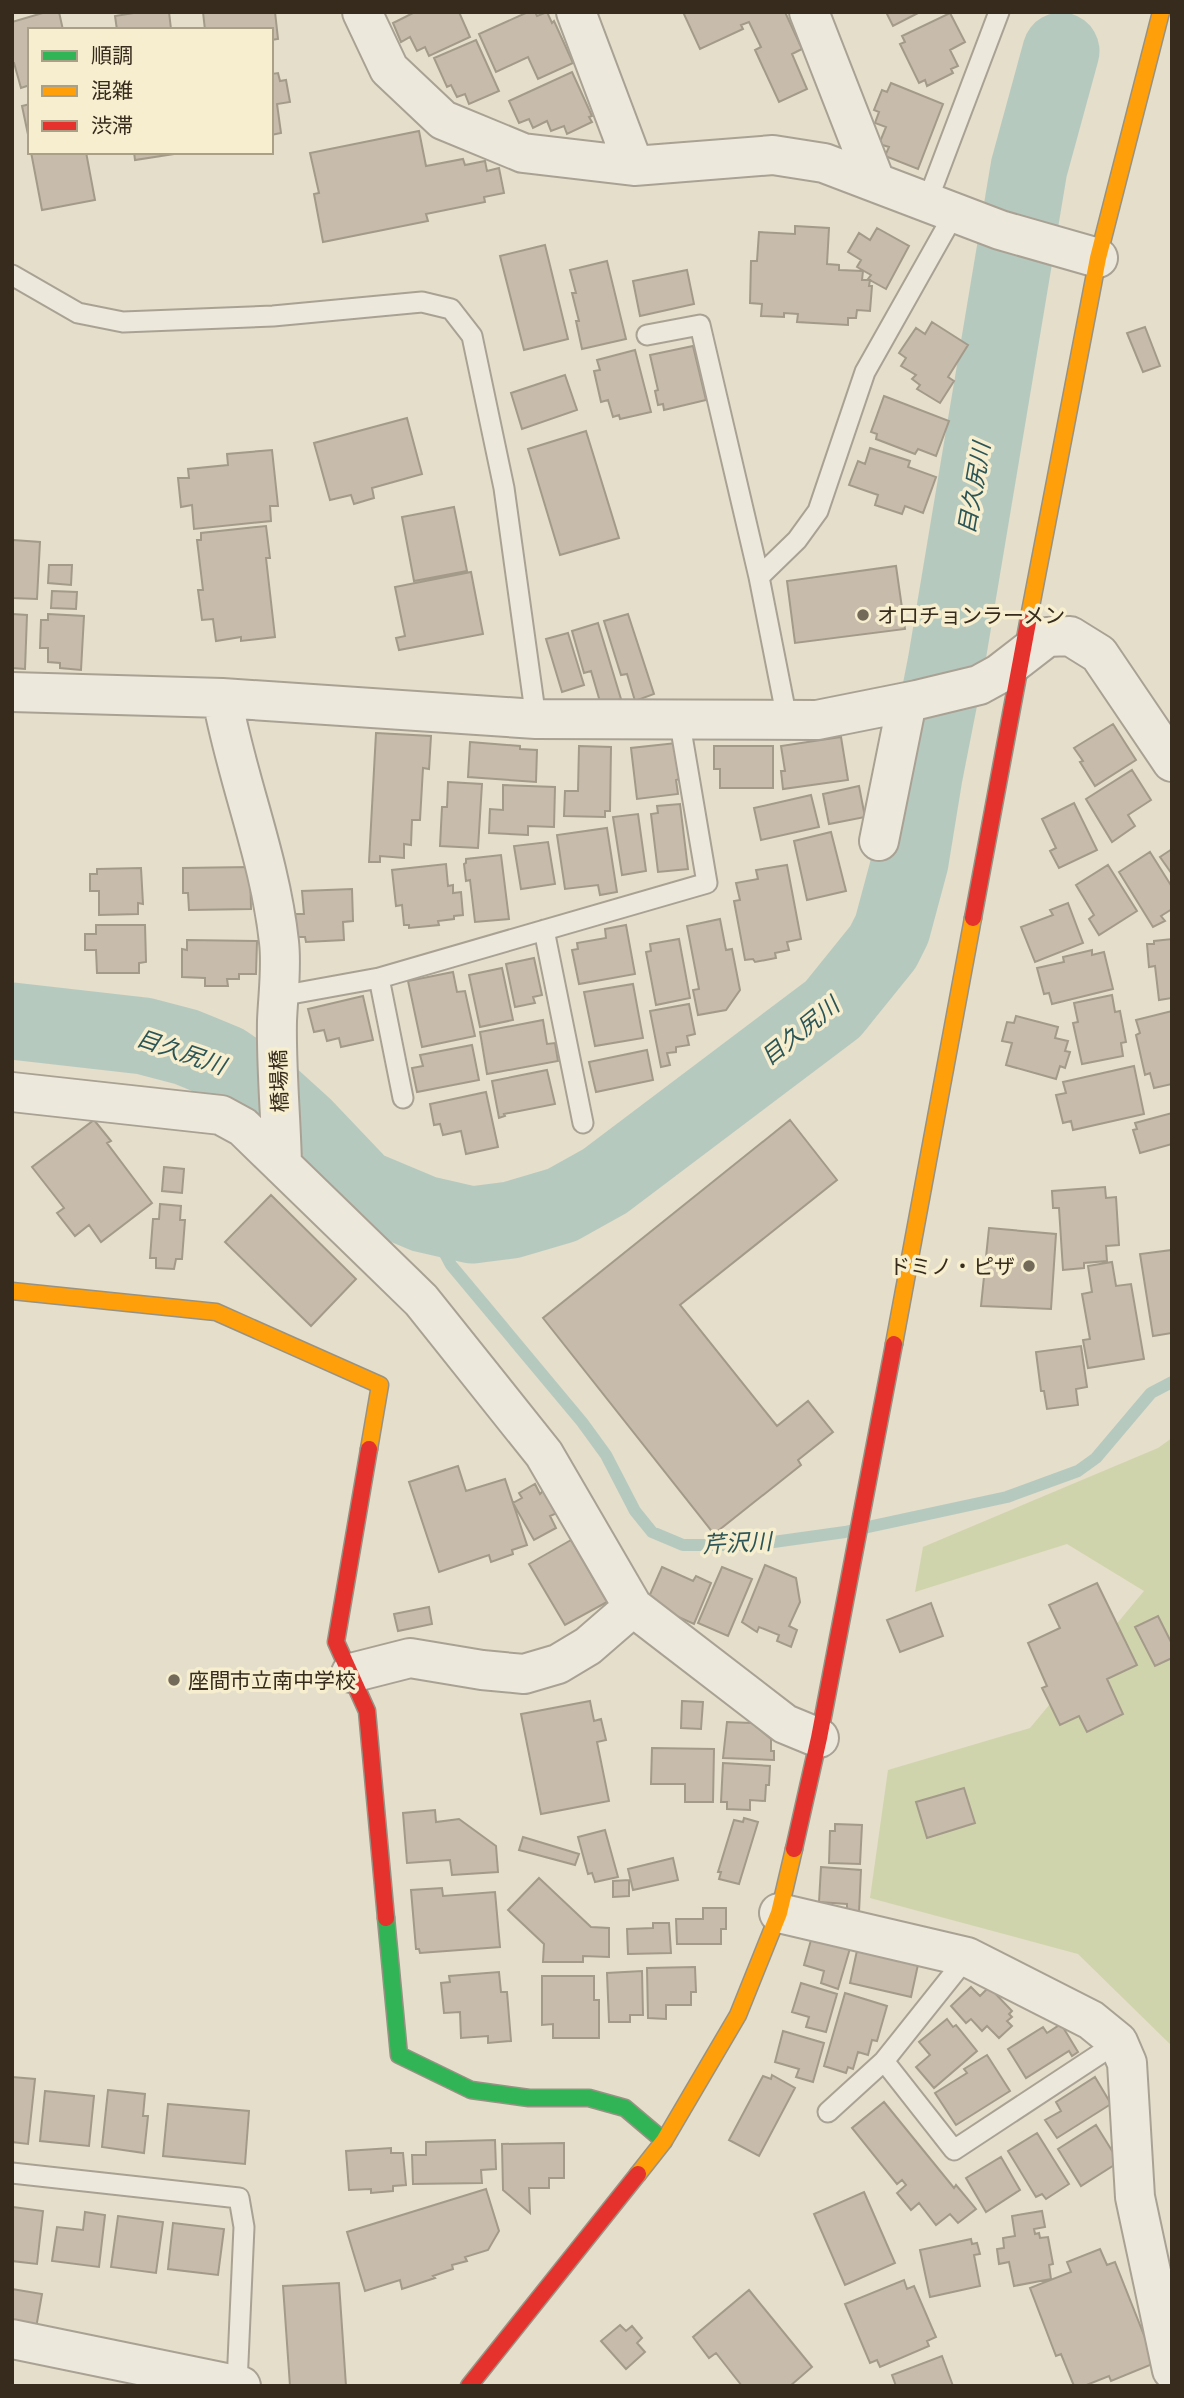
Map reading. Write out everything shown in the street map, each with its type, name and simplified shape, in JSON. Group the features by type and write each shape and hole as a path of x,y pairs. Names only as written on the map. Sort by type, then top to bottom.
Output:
{"street":[{"path":"362,12 389,69 443,120 523,153 634,166 773,155 824,163 1000,230 1098,258"},
{"path":"576,12 634,166"},
{"path":"809,12 875,181"},
{"path":"469,2386 664,2141 738,2015 779,1913 819,1738 1056,469 1098,258 1161,12"},
{"path":"12,692 222,698 536,719 817,720 979,684 999,674 1047,638 1070,636 1099,654 1172,762"},
{"name":"橋場橋","path":"222,698 229,738 250,808 272,902 279,943 281,1152"},
{"path":"879,841 912,701"},
{"path":"12,1092 221,1115 281,1152 421,1300 528,1433 544,1454 633,1607 785,1724 819,1738"},
{"path":"12,1291 216,1312 380,1385 336,1642 367,1711 400,2055 471,2090 529,2098 589,2098 625,2108 664,2141"},
{"path":"351,1673 410,1658 524,1674 558,1664 588,1646 633,1607"},
{"path":"779,1913 967,1957 1090,2020 1118,2042 1126,2063 1135,2197 1172,2370"},
{"path":"12,2339 239,2385"}],"lane":[{"path":"759,577 797,540 818,511 865,372 940,208 999,12"},
{"path":"12,275 78,313 123,322 273,316 422,302 451,309 472,336 499,463 536,719"},
{"path":"647,335 700,325 759,577 787,719"},
{"path":"278,1009 707,883 679,718"},
{"path":"544,930 583,1123"},
{"path":"379,978 403,1098"},
{"path":"828,2112 884,2061 967,1957"},
{"path":"884,2061 954,2150 1118,2042"},
{"path":"12,2173 239,2198 244,2227 239,2385"}],"green space":[{"path":"1172,1438 1172,2046 1078,1954 870,1898 888,1770 1030,1728 1144,1591 1067,1544 915,1592 923,1547 1158,1448"}],"building":[{"path":"46,12 59,12 63,28 28,28 28,86 21,88 12,63 12,22"},
{"path":"140,12 169,12 171,28 117,28 115,16"},
{"path":"203,12 275,12 278,39 273,40 273,28 205,28"},
{"path":"415,12 459,12 470,37 429,56 425,47 417,51 410,37 401,42 393,23"},
{"path":"528,12 535,12 537,16 547,12 552,23 554,21 573,63 538,79 528,57 496,72 479,34"},
{"path":"683,12 785,12 802,49 792,54 807,89 779,102 755,50 761,47 749,22 741,25 743,29 700,49"},
{"path":"886,12 920,12 893,26"},
{"path":"950,13 965,42 950,50 958,66 951,69 953,73 927,86 925,80 919,83 900,44 905,42 902,36"},
{"path":"476,40 499,91 469,104 465,94 457,97 451,85 447,87 434,58"},
{"path":"572,72 592,116 589,117 592,122 567,134 564,126 551,131 547,121 533,128 529,119 519,123 509,101"},
{"path":"278,73 280,81 286,80 290,102 277,104 281,133 273,135 273,74"},
{"path":"891,83 943,104 918,169 885,156 889,147 879,144 886,127 875,123 879,112 874,110 882,90 887,92"},
{"path":"28,104 28,134 22,106"},
{"path":"419,131 426,166 463,159 465,165 485,161 487,171 499,168 504,193 484,197 485,202 426,214 428,221 323,242 314,194 319,193 310,153"},
{"path":"31,154 86,154 95,200 42,210"},
{"path":"134,154 174,154 135,160"},
{"path":"795,226 829,228 827,264 839,265 839,270 863,271 862,280 870,280 869,286 872,286 870,311 857,310 856,318 848,318 848,325 797,322 798,314 784,313 784,317 761,316 762,304 750,303 751,261 757,261 759,232 795,234"},
{"path":"877,228 909,246 886,289 868,279 871,275 857,267 861,260 848,252 859,233 870,240"},
{"path":"545,245 568,339 524,350 500,256"},
{"path":"607,261 626,339 582,349 572,293 576,293 570,270"},
{"path":"687,270 694,304 640,316 633,281"},
{"path":"932,322 968,345 948,377 954,381 940,403 917,389 920,385 912,379 916,375 901,366 906,358 899,353 916,328 925,334"},
{"path":"1145,327 1160,366 1143,372 1127,333"},
{"path":"693,346 706,400 664,410 663,404 658,405 655,391 658,390 650,355"},
{"path":"635,350 651,412 620,419 619,415 613,417 608,400 601,402 594,371 600,370 597,360"},
{"path":"565,375 577,410 522,429 511,393"},
{"path":"884,396 949,421 936,456 918,449 915,454 876,439 877,434 871,432"},
{"path":"407,418 422,474 372,488 374,498 354,504 351,495 330,500 314,443"},
{"path":"586,431 619,538 560,555 528,449"},
{"path":"870,448 910,461 908,467 936,477 923,513 905,506 902,514 875,505 878,495 849,485 858,461 865,464"},
{"path":"272,450 278,506 270,506 271,521 194,529 192,505 181,507 178,478 189,478 188,469 228,465 227,454"},
{"path":"454,507 467,571 414,581 402,517"},
{"path":"266,526 270,558 266,558 275,637 241,641 241,637 216,641 213,619 202,620 198,590 203,590 197,540 201,540 201,533"},
{"path":"13,540 40,542 37,599 12,598"},
{"path":"49,565 72,565 71,585 48,583"},
{"path":"896,566 905,629 795,643 787,581"},
{"path":"471,572 483,634 399,650 396,638 405,636 395,587"},
{"path":"52,591 77,592 76,609 51,608"},
{"path":"12,614 27,615 25,669 12,668"},
{"path":"48,614 84,616 81,670 60,668 60,663 48,662 48,648 40,648 41,620 48,620"},
{"path":"628,614 654,694 635,701 627,674 621,675 604,621"},
{"path":"598,623 621,699 601,705 591,671 584,673 572,631"},
{"path":"568,633 584,685 562,692 546,639"},
{"path":"1113,724 1136,760 1095,786 1074,748"},
{"path":"376,733 431,736 429,769 423,768 420,820 412,820 411,845 404,844 404,858 380,856 380,862 369,862"},
{"path":"841,737 848,780 783,789 781,771 785,771 781,746"},
{"path":"470,742 537,750 536,782 468,777"},
{"path":"676,743 680,779 676,780 678,794 637,799 631,748"},
{"path":"579,746 611,747 610,811 605,811 605,817 564,816 565,791 578,791"},
{"path":"714,746 773,746 773,788 720,788 720,769 714,769"},
{"path":"1132,770 1151,800 1128,815 1135,826 1112,842 1086,799"},
{"path":"448,782 482,784 478,848 440,846 442,807 447,807"},
{"path":"503,785 555,787 554,827 528,826 528,835 489,833 490,809 503,810"},
{"path":"859,786 865,817 829,824 823,794"},
{"path":"811,795 819,827 761,840 754,808"},
{"path":"1074,803 1097,850 1059,868 1050,851 1056,848 1042,819"},
{"path":"680,804 688,869 658,872 651,814 658,813 657,806"},
{"path":"638,814 646,871 622,875 613,817"},
{"path":"607,828 617,892 600,895 598,885 565,889 557,835"},
{"path":"831,832 846,891 807,900 794,841"},
{"path":"548,842 555,884 521,889 514,846"},
{"path":"1172,849 1172,874 1160,857"},
{"path":"1150,852 1172,887 1172,909 1161,916 1165,921 1153,927 1119,872"},
{"path":"501,855 509,919 475,922 470,880 466,881 464,864 466,859"},
{"path":"446,864 448,886 453,885 453,893 461,892 463,915 438,921 439,925 409,928 409,925 404,925 402,905 396,906 392,870"},
{"path":"787,865 801,939 787,942 789,950 775,953 776,958 755,962 753,959 745,960 734,901 740,900 736,883 758,879 756,870"},
{"path":"1108,865 1137,911 1099,935 1089,919 1094,915 1076,885"},
{"path":"250,867 251,909 189,910 188,893 183,893 183,868"},
{"path":"141,868 143,904 138,903 138,914 99,915 99,891 90,891 90,874 97,874 97,869"},
{"path":"352,889 353,921 343,922 344,940 306,942 305,937 296,937 295,914 304,914 302,891"},
{"path":"1068,903 1083,943 1035,962 1021,927 1053,915 1050,910"},
{"path":"720,919 726,950 732,949 740,990 726,1010 698,1015 693,990 699,989 687,926"},
{"path":"96,925 145,925 146,962 139,963 139,973 97,973 96,950 85,950 85,934 96,934"},
{"path":"626,925 635,974 579,984 572,950 578,949 577,943 606,938 605,929"},
{"path":"679,939 690,998 656,1005 646,952 651,951 650,944"},
{"path":"1172,939 1172,998 1159,1000 1155,966 1149,967 1147,944"},
{"path":"187,940 257,941 256,974 239,974 239,979 227,979 228,986 205,986 205,978 182,977 182,949 187,950"},
{"path":"1092,950 1092,955 1104,952 1113,989 1052,1004 1049,993 1044,994 1037,968 1064,962 1063,957"},
{"path":"534,958 542,995 533,997 535,1003 515,1007 506,964"},
{"path":"502,968 513,1020 480,1027 469,975"},
{"path":"453,972 457,992 465,991 475,1036 422,1047 408,981"},
{"path":"633,984 643,1038 595,1046 584,992"},
{"path":"1112,995 1115,1012 1120,1011 1126,1042 1121,1043 1123,1056 1082,1064 1073,1023 1078,1022 1074,1003"},
{"path":"363,996 373,1040 341,1047 339,1038 327,1041 324,1030 314,1032 308,1009"},
{"path":"689,1004 695,1034 687,1036 689,1045 676,1047 676,1052 667,1053 670,1065 661,1067 650,1011"},
{"path":"1172,1011 1172,1084 1154,1088 1150,1073 1145,1075 1136,1035 1140,1033 1136,1020"},
{"path":"1016,1016 1058,1027 1055,1038 1068,1041 1065,1051 1070,1052 1065,1068 1060,1066 1056,1079 1006,1065 1012,1043 1002,1041 1007,1022 1014,1023"},
{"path":"543,1020 547,1044 555,1043 558,1061 487,1074 480,1032"},
{"path":"472,1045 479,1080 417,1092 412,1068 423,1066 420,1055"},
{"path":"647,1050 653,1080 596,1092 589,1062"},
{"path":"1134,1066 1144,1114 1073,1130 1071,1121 1063,1123 1056,1095 1066,1093 1063,1082"},
{"path":"547,1070 555,1104 504,1114 505,1116 499,1118 492,1081"},
{"path":"486,1092 498,1147 466,1154 461,1131 443,1135 440,1124 434,1125 430,1104"},
{"path":"1172,1113 1172,1144 1140,1153 1133,1130 1137,1129 1135,1123"},
{"path":"94,1120 111,1141 107,1143 152,1203 101,1242 89,1225 75,1236 57,1213 64,1208 32,1167"},
{"path":"790,1120 837,1180 680,1305 777,1426 808,1401 833,1432 798,1460 801,1465 714,1534 543,1318"},
{"path":"164,1167 184,1169 182,1193 162,1191"},
{"path":"1105,1187 1106,1198 1116,1197 1119,1245 1106,1246 1107,1261 1084,1263 1084,1268 1063,1270 1059,1208 1053,1208 1052,1191"},
{"path":"271,1195 356,1279 311,1326 225,1242"},
{"path":"160,1204 181,1206 180,1220 185,1220 182,1259 176,1259 174,1269 156,1268 156,1258 150,1258 153,1219 159,1219"},
{"path":"989,1228 1056,1234 1051,1309 981,1306"},
{"path":"1172,1250 1172,1333 1153,1336 1140,1254"},
{"path":"1112,1262 1116,1286 1131,1284 1144,1359 1088,1368 1083,1340 1090,1339 1082,1294 1092,1292 1088,1266"},
{"path":"1081,1346 1087,1387 1076,1389 1078,1405 1047,1409 1044,1391 1041,1391 1036,1352"},
{"path":"458,1466 466,1491 505,1479 527,1545 512,1550 513,1554 491,1562 489,1555 439,1572 409,1482"},
{"path":"535,1484 540,1494 543,1491 559,1512 550,1516 556,1528 534,1540 513,1503 522,1498 519,1493"},
{"path":"571,1540 607,1602 565,1625 529,1564"},
{"path":"765,1565 796,1578 800,1602 789,1626 797,1630 791,1647 777,1641 779,1635 759,1627 757,1632 742,1622"},
{"path":"662,1567 693,1581 696,1576 711,1583 694,1624 663,1610 665,1607 648,1599"},
{"path":"722,1567 752,1579 728,1636 698,1623"},
{"path":"1097,1583 1137,1665 1107,1679 1123,1714 1087,1732 1079,1716 1060,1725 1042,1688 1047,1686 1028,1643 1060,1628 1049,1605"},
{"path":"931,1603 943,1636 900,1652 887,1620"},
{"path":"429,1607 432,1624 398,1631 394,1614"},
{"path":"1158,1616 1172,1644 1172,1658 1155,1666 1135,1627"},
{"path":"590,1701 594,1721 601,1719 606,1740 597,1742 609,1801 541,1814 521,1714"},
{"path":"682,1701 703,1702 701,1729 681,1728"},
{"path":"727,1722 752,1723 771,1739 774,1760 723,1758"},
{"path":"652,1748 714,1749 713,1802 685,1802 685,1784 651,1784"},
{"path":"723,1763 770,1766 765,1801 750,1800 750,1810 727,1809 727,1802 721,1802"},
{"path":"964,1788 975,1823 927,1838 916,1802"},
{"path":"435,1810 436,1822 459,1819 496,1846 498,1872 452,1875 450,1860 407,1863 403,1813"},
{"path":"744,1818 758,1822 739,1884 719,1879 721,1872 718,1872 734,1820 743,1822"},
{"path":"835,1824 862,1825 860,1864 829,1863 830,1831 835,1831"},
{"path":"605,1830 618,1877 595,1882 592,1873 588,1874 578,1837"},
{"path":"523,1837 579,1854 575,1865 519,1850"},
{"path":"673,1858 678,1880 633,1890 628,1869"},
{"path":"821,1867 861,1870 859,1912 847,1911 847,1904 819,1902"},
{"path":"539,1878 591,1927 609,1928 609,1957 583,1956 583,1962 543,1962 544,1944 508,1910"},
{"path":"629,1880 629,1896 613,1897 613,1881"},
{"path":"442,1888 443,1896 495,1892 500,1947 420,1953 419,1949 416,1949 411,1890"},
{"path":"703,1908 726,1908 726,1929 721,1929 721,1944 677,1944 676,1919 703,1919"},
{"path":"653,1923 669,1923 671,1953 628,1954 627,1929 653,1928"},
{"path":"819,1936 851,1945 838,1989 821,1983 824,1971 804,1965 811,1940 817,1942"},
{"path":"858,1946 919,1960 911,1997 850,1983"},
{"path":"695,1967 696,1992 691,1992 691,2005 666,2005 666,2019 648,2018 647,1968"},
{"path":"642,1971 643,2015 630,2015 630,2022 609,2022 607,1973"},
{"path":"499,1972 501,1992 507,1992 511,2041 488,2043 488,2036 461,2038 460,2012 444,2013 441,1983 450,1982 449,1976"},
{"path":"542,1976 594,1976 594,2000 599,2000 599,2038 553,2038 553,2024 542,2025"},
{"path":"801,1983 837,1994 826,2032 806,2027 809,2017 792,2012"},
{"path":"971,1987 980,1996 989,1987 1012,2011 1009,2014 1012,2017 1007,2021 1012,2026 999,2038 987,2026 982,2031 971,2019 966,2023 951,2006"},
{"path":"845,1993 887,2006 877,2041 872,2040 868,2055 858,2052 853,2069 848,2067 846,2073 824,2066"},
{"path":"947,2019 953,2027 956,2025 977,2051 934,2088 916,2067 930,2055 919,2042"},
{"path":"1061,2024 1078,2052 1072,2056 1069,2051 1026,2078 1008,2049 1043,2027 1047,2033"},
{"path":"783,2031 824,2043 813,2082 796,2077 799,2069 775,2062"},
{"path":"987,2055 1010,2091 956,2125 935,2093 967,2073 964,2069"},
{"path":"772,2075 795,2088 759,2156 729,2140 763,2076 771,2079"},
{"path":"12,2077 35,2079 28,2144 12,2142"},
{"path":"1095,2077 1111,2104 1057,2138 1045,2120 1061,2111 1056,2102"},
{"path":"108,2090 145,2094 143,2116 148,2116 144,2153 102,2147"},
{"path":"45,2091 94,2096 89,2146 40,2141"},
{"path":"884,2102 954,2188 956,2185 976,2209 958,2223 950,2214 936,2225 919,2203 911,2210 897,2193 906,2185 902,2180 897,2184 852,2128"},
{"path":"168,2104 249,2111 245,2164 163,2156"},
{"path":"1096,2125 1119,2162 1081,2186 1058,2149"},
{"path":"1037,2133 1069,2184 1046,2199 1042,2194 1036,2197 1008,2151"},
{"path":"495,2140 496,2169 481,2170 482,2183 413,2184 412,2155 426,2155 426,2142"},
{"path":"564,2143 564,2178 549,2178 549,2188 529,2188 530,2213 503,2190 502,2144"},
{"path":"391,2148 391,2153 403,2153 406,2185 393,2186 393,2191 371,2193 371,2189 349,2190 346,2151"},
{"path":"1001,2157 1020,2190 986,2212 966,2178"},
{"path":"486,2189 499,2231 488,2250 465,2257 467,2261 452,2265 453,2269 433,2276 435,2278 402,2289 400,2280 365,2291 347,2232"},
{"path":"864,2192 895,2263 845,2285 814,2214"},
{"path":"13,2207 43,2211 37,2264 12,2261"},
{"path":"1042,2211 1045,2227 1034,2229 1040,2238 1048,2237 1053,2264 1049,2265 1051,2279 1014,2286 1009,2262 999,2264 997,2249 1004,2248 1003,2238 1015,2236 1012,2216"},
{"path":"85,2212 105,2215 99,2267 52,2261 57,2227 83,2230"},
{"path":"118,2216 163,2222 156,2273 111,2267"},
{"path":"173,2223 224,2229 218,2275 168,2269"},
{"path":"971,2239 972,2244 977,2243 980,2254 974,2255 980,2286 930,2297 920,2250"},
{"path":"1100,2249 1107,2265 1115,2262 1155,2363 1111,2381 1109,2376 1084,2386 1074,2386 1061,2354 1056,2356 1030,2288 1071,2272 1067,2262"},
{"path":"904,2280 907,2289 914,2286 936,2337 927,2341 929,2346 880,2367 877,2360 870,2363 845,2304"},
{"path":"339,2283 346,2386 290,2386 283,2286"},
{"path":"12,2289 42,2294 36,2328 12,2324"},
{"path":"749,2290 812,2367 790,2386 742,2386 716,2353 709,2358 693,2337"},
{"path":"620,2325 626,2331 632,2326 642,2338 637,2343 645,2352 626,2369 601,2341"},
{"path":"942,2356 953,2386 896,2386 892,2375"}],"waterway":[{"name":"目久尻川","path":"12,1021 144,1036 186,1047 225,1063 261,1088 304,1127 362,1188 424,1214 472,1225 511,1220 562,1205 605,1181 833,1009 883,947 892,929 910,862 1029,168 1061,51"},
{"name":"芹沢川","path":"424,1214 451,1265 582,1422 606,1455 635,1511 652,1532 683,1545 752,1545 845,1532 1007,1497 1078,1471 1096,1458 1151,1393 1172,1382"}],"traffic: fast":[{"path":"386,1918 399,2055 471,2090 529,2098 589,2098 625,2108 664,2141"}],"traffic: slow":[{"path":"1029,617 1098,258 1161,12"},
{"path":"894,1344 973,918"},
{"path":"12,1291 216,1312 380,1385 369,1449"},
{"path":"638,2174 664,2141 738,2015 779,1913 794,1849"}],"traffic: jam":[{"path":"973,918 1029,617"},
{"path":"794,1849 819,1738 894,1344"},
{"path":"369,1449 336,1642 367,1711 386,1918"},
{"path":"469,2386 638,2174"}],"place":[{"name":"オロチョンラーメン","path":"863,615"},
{"name":"ドミノ・ピザ","path":"1029,1266"},
{"name":"座間市立南中学校","path":"174,1680"}]}
